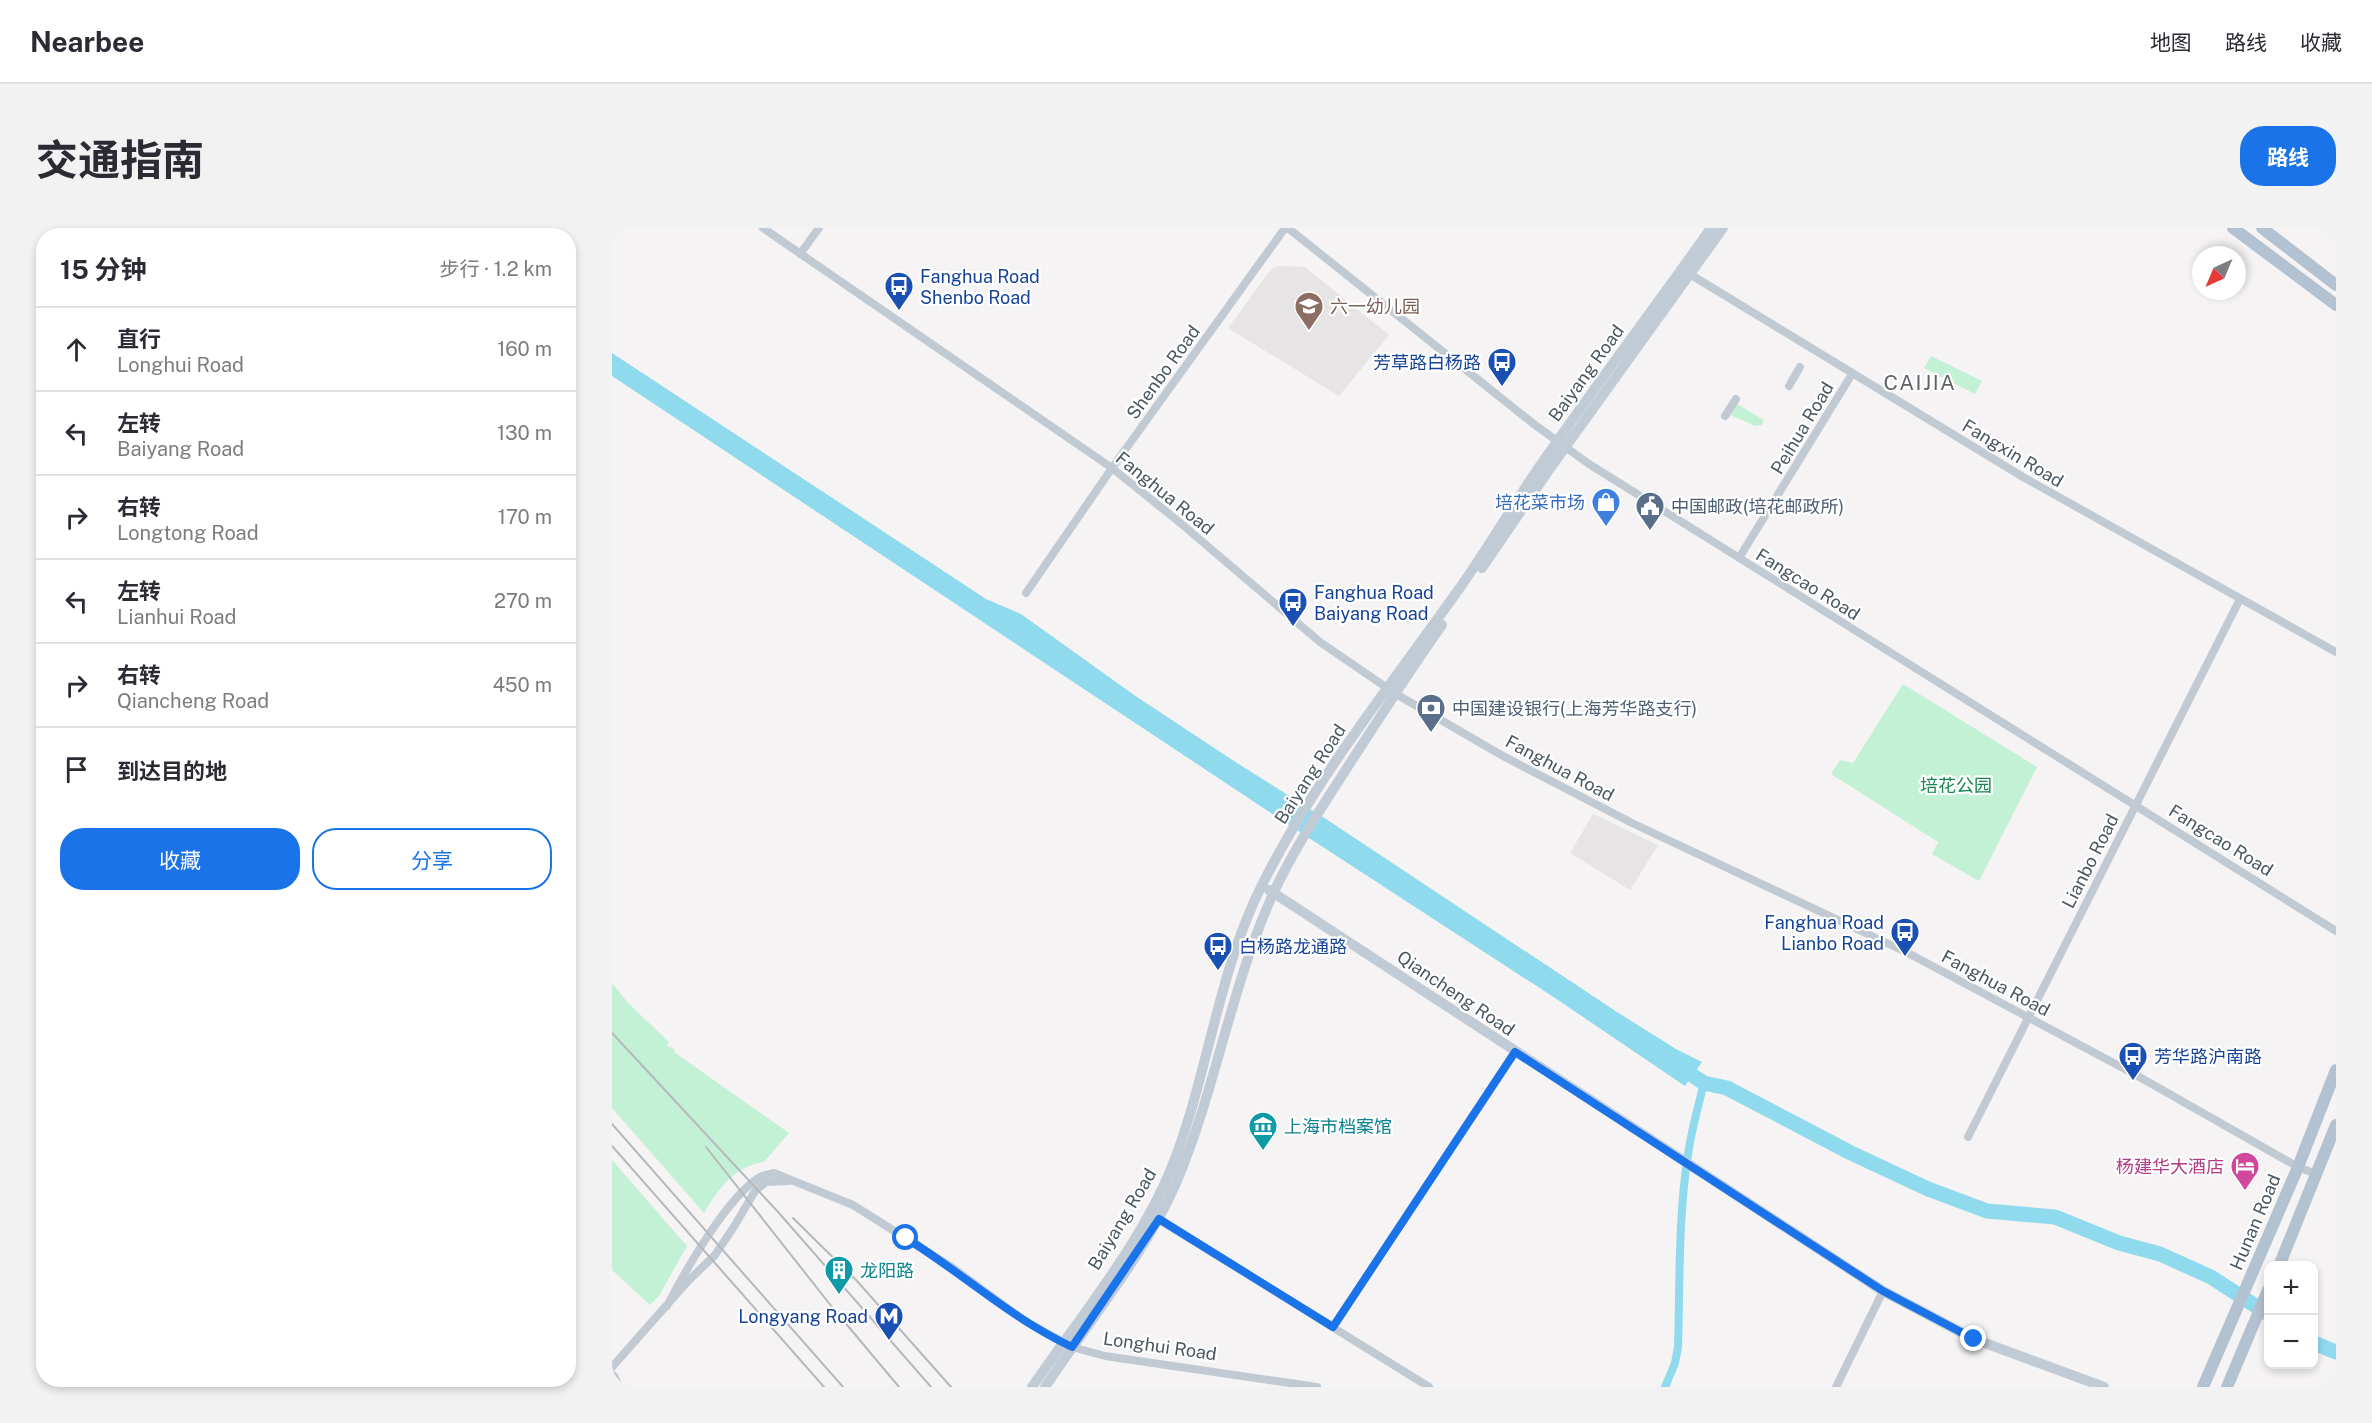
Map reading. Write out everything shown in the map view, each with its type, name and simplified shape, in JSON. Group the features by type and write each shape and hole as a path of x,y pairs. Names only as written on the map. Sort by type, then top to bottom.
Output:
{"main road":[{"name":"Baiyang Road","path":"1686,272 1711,228"},
{"name":"Baiyang Road","path":"1154,1216 1185,1132 1228,975 1261,886 1286,841 1308,805 1391,691 1561,444 1686,272 1723,228"},
{"path":"2234,228 2336,305"},
{"path":"2262,228 2336,285"},
{"name":"Baiyang Road","path":"1045,1387 1067,1344 1128,1249 1154,1216 1177,1181 1195,1131 1254,941 1274,892 1391,691"},
{"name":"Qiancheng Road","path":"1261,886 1274,892 1667,1152 1883,1291 1974,1339 2104,1387"},
{"name":"Hunan Road","path":"2204,1387 2298,1167 2336,1070"},
{"name":"Hunan Road","path":"2280,1261 2336,1125"},
{"path":"2227,1387 2264,1302"},
{"name":"Baiyang Road","path":"1032,1387 1067,1344"},
{"path":"612,1377 618,1387"}],"street":[{"name":"Fanghua Road","path":"763,228 1112,468 1320,642 1391,691 1503,756 1585,799 1908,952 2298,1167 2316,1174"},
{"path":"800,254 819,228"},
{"name":"Fangcao Road","path":"1286,228 1561,444 1739,558 2336,931"},
{"name":"Shenbo Road","path":"1026,593 1112,468 1286,228"},
{"name":"Fangxin Road","path":"1686,272 2041,488 2336,652"},
{"path":"1789,386 1800,367"},
{"name":"Peihua Road","path":"1739,558 1852,374"},
{"path":"1725,416 1736,399"},
{"name":"Lianbo Road","path":"1968,1137 2240,599"},
{"path":"1333,1327 1515,1052"},
{"name":"Longhui Road","path":"667,1306 683,1274 733,1201 761,1176 774,1173 853,1205 953,1268 1025,1322 1067,1344 1105,1356 1317,1387"},
{"name":"Longhui Road","path":"612,1367 715,1255 755,1191 766,1182 794,1181"},
{"path":"1154,1216 1429,1387"},
{"path":"1836,1387 1883,1291"}],"shaded area":[{"name":"六一幼儿园","path":"1305,267 1389,335 1339,396 1228,328 1272,268"},
{"path":"1593,814 1658,845 1630,890 1570,853"}],"green space":[{"path":"1931,356 1982,381 1975,394 1924,368"},
{"path":"1737,404 1764,420 1762,425 1755,426 1730,415"},
{"name":"培花公园","path":"1903,684 2037,767 1979,881 1932,854 1938,842 1831,774 1840,760 1853,763"},
{"path":"612,983 628,1003 669,1042 667,1046 675,1049 674,1052 789,1133 764,1162 744,1168 728,1180 704,1213 612,1108"},
{"path":"612,1160 687,1246 659,1296 650,1305 612,1270"}],"water":[{"path":"612,353 986,599 1021,614 1134,695 1617,1012 1676,1049 1702,1062 1685,1086 612,376"}],"waterway":[{"path":"1675,1064 1704,1083 1727,1088 1851,1153 1928,1189 1987,1211 2055,1217 2119,1243 2160,1254 2211,1277 2264,1311"},
{"path":"1665,1387 1675,1363 1678,1347 1681,1227 1685,1179 1691,1137 1704,1083"},
{"path":"2318,1345 2336,1352"}],"railway":[{"path":"612,1033 779,1213 931,1387"},
{"path":"612,1124 843,1387"},
{"path":"612,1146 824,1387"},
{"path":"706,1147 832,1307 899,1387"},
{"path":"793,1218 857,1281 951,1387"}],"place":[{"name":"Fanghua Road Shenbo Road","path":"899,312"},
{"name":"六一幼儿园","path":"1309,332"},
{"name":"芳草路白杨路","path":"1502,388"},
{"name":"培花菜市场","path":"1606,528"},
{"name":"中国邮政(培花邮政所)","path":"1650,532"},
{"name":"Fanghua Road Baiyang Road","path":"1293,628"},
{"name":"中国建设银行(上海芳华路支行)","path":"1431,734"},
{"name":"Fanghua Road Lianbo Road","path":"1905,958"},
{"name":"白杨路龙通路","path":"1218,972"},
{"name":"芳华路沪南路","path":"2133,1082"},
{"name":"上海市档案馆","path":"1263,1152"},
{"name":"杨建华大酒店","path":"2245,1192"},
{"name":"龙阳路","path":"839,1296"},
{"name":"Longyang Road","path":"889,1342"}],"district":[{"name":"CAIJIA","path":"1920,382"}],"route":[{"path":"906,1238 953,1268 1025,1322 1072,1347 1159,1219 1333,1327 1515,1052 1883,1291 1974,1339"}]}
